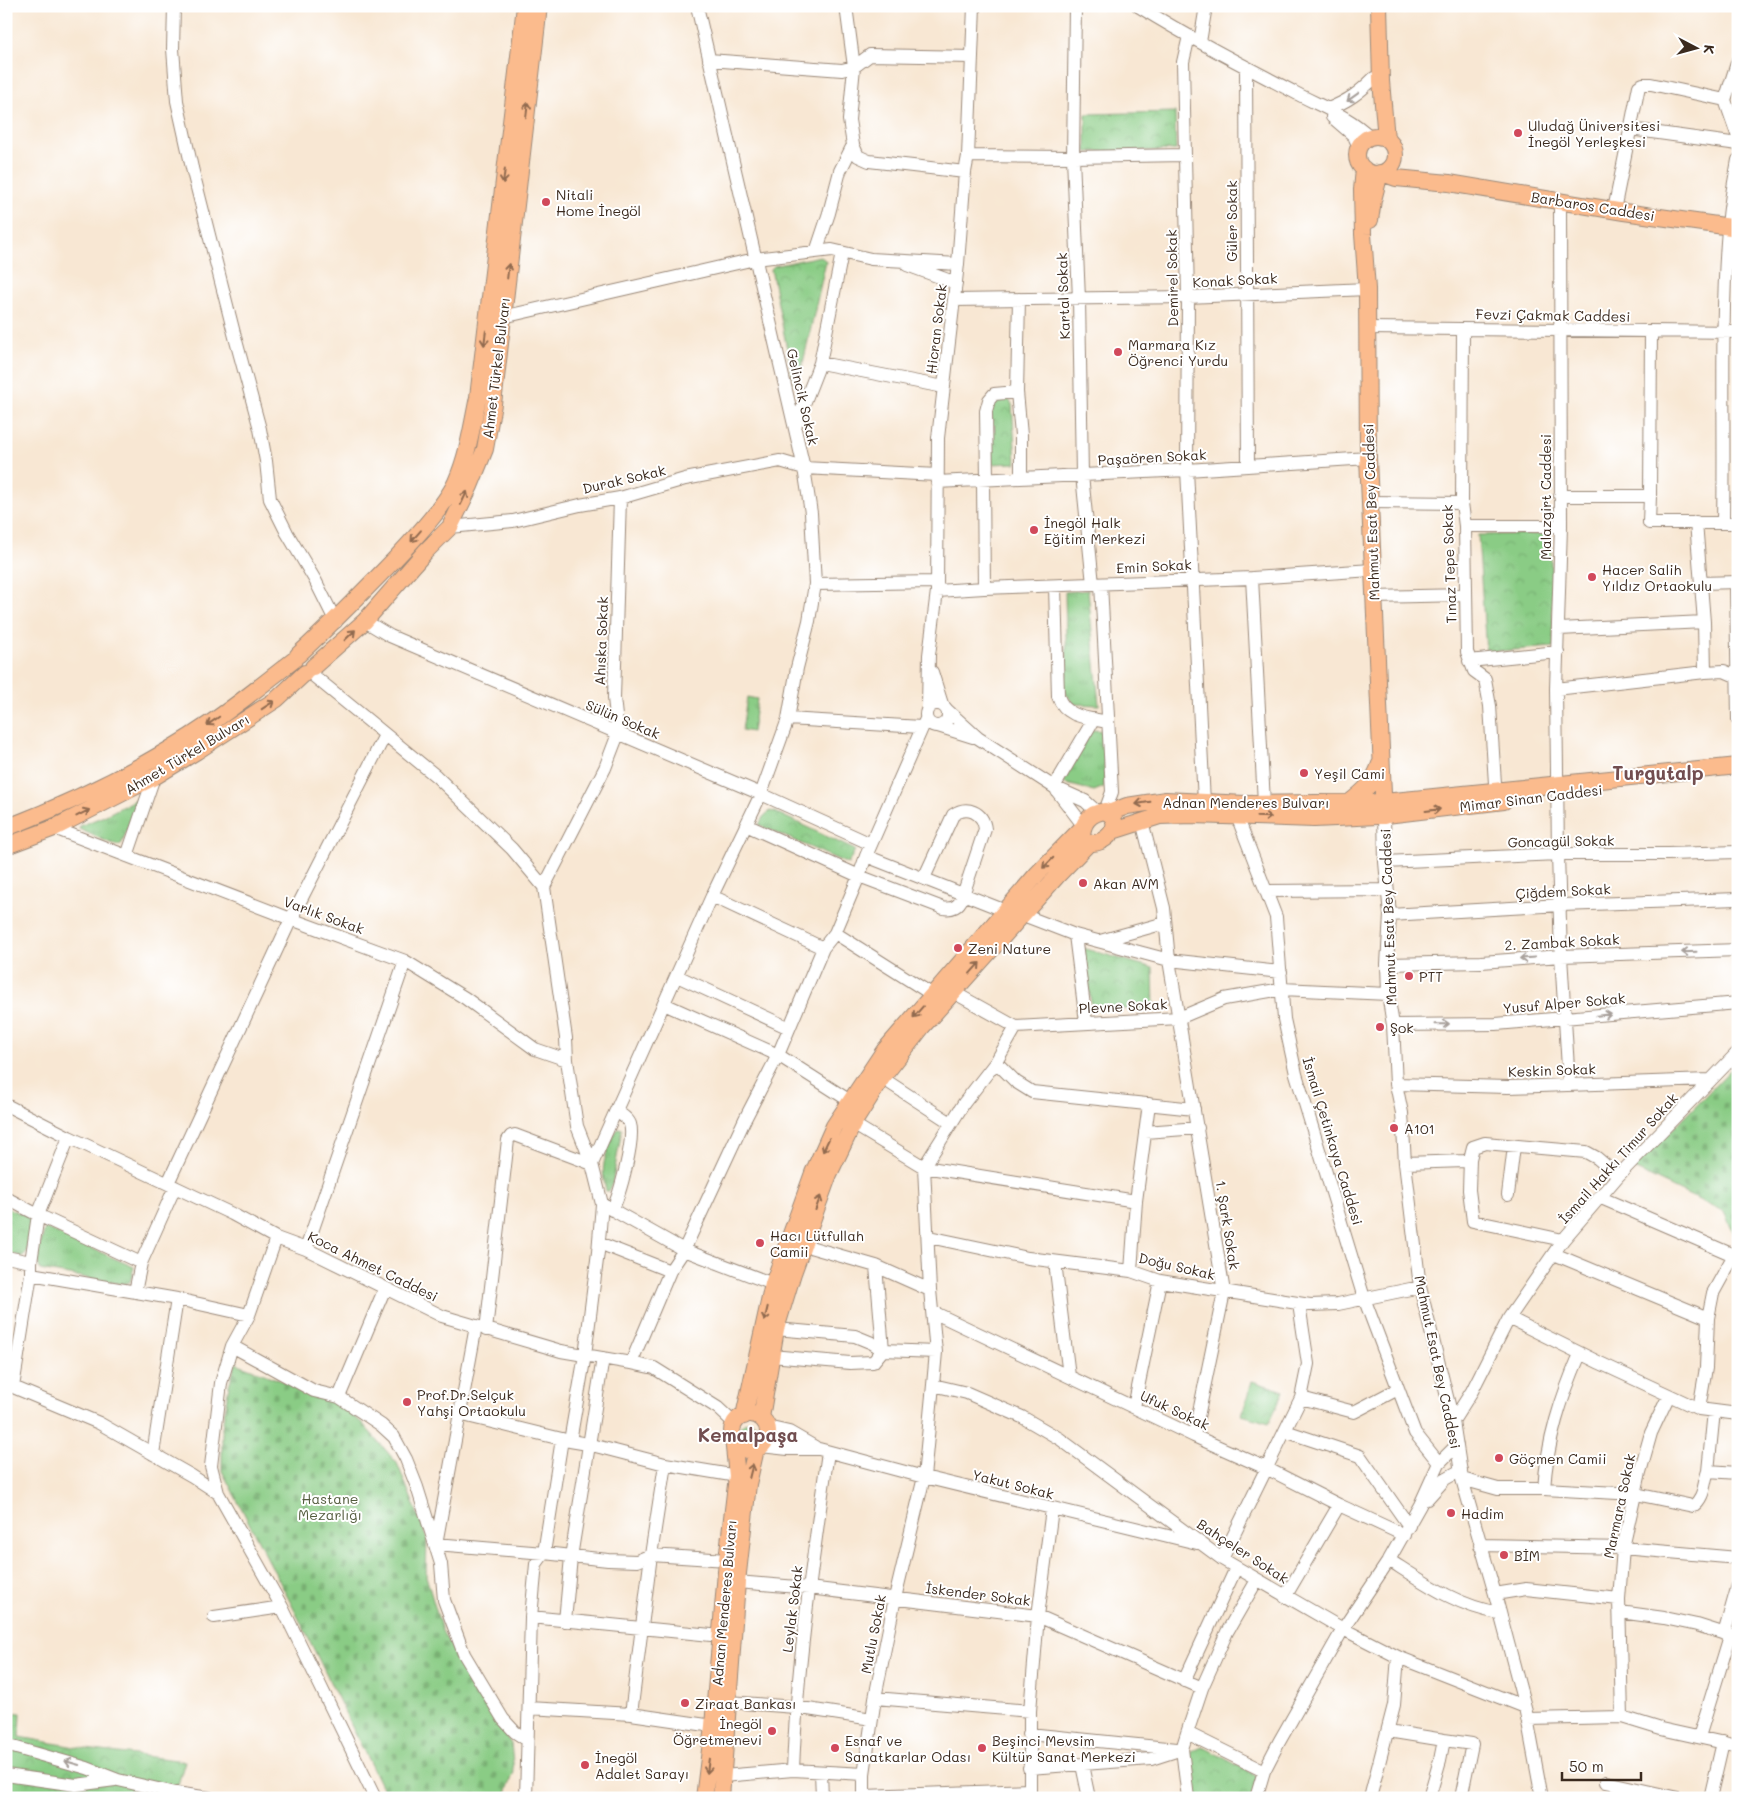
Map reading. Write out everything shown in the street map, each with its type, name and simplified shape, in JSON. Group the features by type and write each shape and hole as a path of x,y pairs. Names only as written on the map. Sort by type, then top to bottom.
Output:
{"main road":[{"name":"Ahmet Türkel Bulvarı","path":"6,828 64,805 140,767 212,722 296,657 336,622 435,514 455,484 467,455 478,398 525,6"},
{"name":"Ahmet Türkel Bulvarı","path":"6,846 54,828 154,777 277,699 365,621 425,552 450,527 485,449 493,404 539,6"},
{"path":"1379,6 1383,114 1376,142 1358,159 1364,169 1370,173 1381,173 1396,178 1449,183"},
{"path":"1380,41 1374,78 1376,142 1395,160 1388,170 1381,173"},
{"path":"1376,142 1403,163 1449,183"},
{"path":"1364,169 1362,190 1366,260"},
{"path":"1366,260 1373,200 1381,173"},
{"name":"Barbaros Caddesi","path":"1449,183 1733,228"},
{"name":"Mahmut Esat Bey Caddesi","path":"1366,260 1368,458 1384,809"},
{"path":"296,657 294,663 296,670 309,671"},
{"path":"1349,803 1363,792 1376,777 1382,759"},
{"name":"Mimar Sinan Caddesi","path":"1384,809 1496,797 1738,766"},
{"name":"Mimar Sinan Caddesi","path":"1558,788 1738,776"},
{"name":"Adnan Menderes Bulvarı","path":"1104,812 1127,806 1166,800 1245,804 1349,803 1384,809"},
{"name":"Adnan Menderes Bulvarı","path":"1112,831 1160,816 1314,819 1384,809"},
{"path":"1104,812 1112,815 1115,825 1112,831 1104,839 1096,843 1085,832 1088,819 1104,812"},
{"name":"Adnan Menderes Bulvarı","path":"704,1798 713,1726 720,1636 737,1476 737,1426 773,1284 813,1173 834,1126 884,1051 1038,873 1085,832"},
{"name":"Adnan Menderes Bulvarı","path":"721,1798 737,1582 748,1484 759,1448 767,1438 764,1423 771,1356 776,1329 803,1245 829,1174 853,1124 882,1078 922,1027 1058,875 1085,832"},
{"path":"759,1448 745,1450 736,1443 737,1426 756,1416 764,1423"}],"street":[{"path":"174,6 173,49 177,102 235,337 260,429 270,499 336,622"},
{"name":"Gelincik Sokak","path":"592,1164 712,896 761,794 788,719 815,584 811,513 804,468 754,259 697,6"},
{"path":"846,6 854,66 849,120 852,144 858,156 870,161 965,172"},
{"name":"Hicran Sokak","path":"929,655 936,587 938,438 956,283 968,156 974,6"},
{"name":"Kartal Sokak","path":"1076,6 1073,157 1079,299 1082,475 1097,584 1108,722 1112,792 1104,812"},
{"path":"1138,6 1152,10 1195,39 1359,126 1376,142"},
{"name":"Demirel Sokak","path":"1204,802 1187,470 1188,297 1183,62 1195,39 1206,6"},
{"path":"709,60 842,70 854,66 870,55 971,57"},
{"path":"1738,60 1725,100 1738,138"},
{"name":"Güler Sokak","path":"1246,67 1248,466"},
{"path":"1324,108 1346,102 1359,93 1374,78"},
{"path":"1614,210 1639,86 1651,84 1725,100"},
{"path":"1630,129 1738,144"},
{"path":"816,252 840,171 852,144"},
{"path":"968,156 1185,155"},
{"path":"1723,523 1731,431 1723,331 1738,160"},
{"name":"Malazgirt Caddesi","path":"1560,201 1561,526 1556,689 1561,956 1569,1084"},
{"path":"503,317 754,259 832,250 871,259 958,264"},
{"path":"795,428 820,363 842,252"},
{"path":"893,260 956,283"},
{"name":"Konak Sokak","path":"954,300 1188,297 1367,289"},
{"path":"1018,299 1017,392 1021,434 1021,478"},
{"name":"Fevzi Çakmak Caddesi","path":"1368,328 1738,332"},
{"name":"Tınaz Tepe Sokak","path":"1463,329 1462,502 1465,526 1465,595 1469,661"},
{"path":"1651,332 1649,523 1738,523"},
{"path":"820,363 944,387"},
{"path":"984,588 986,411 989,400 994,394 1017,392"},
{"name":"Paşaören Sokak","path":"804,468 937,479 985,480 1187,470 1368,458"},
{"name":"Durak Sokak","path":"450,527 513,522 580,505 620,498 685,479 780,461 804,468"},
{"path":"1560,496 1650,496"},
{"name":"Ahıska Sokak","path":"544,887 605,768 618,734 614,698 620,498"},
{"path":"1371,502 1462,502"},
{"path":"1696,522 1704,622 1705,672"},
{"path":"1465,526 1561,526"},
{"name":"Emin Sokak","path":"815,584 984,588 1252,578 1372,570"},
{"path":"1252,578 1264,803"},
{"path":"1701,583 1737,582 1738,720"},
{"path":"1055,586 1058,696 1061,706 1071,713 1108,722"},
{"path":"1373,597 1465,595"},
{"name":"Sülün Sokak","path":"365,621 390,636 761,794 924,878 1006,910"},
{"path":"1559,629 1704,622"},
{"path":"1496,797 1490,706 1485,679 1474,671 1469,661 1558,652"},
{"path":"925,718 929,655"},
{"path":"929,655 934,683 947,720 938,726"},
{"path":"309,671 436,776 512,849 544,887 577,1126 607,1207 599,1243 585,1355 544,1552 536,1564 531,1616 526,1798"},
{"path":"1556,689 1705,672 1724,671 1737,678"},
{"path":"631,1363 670,1271 684,1250 745,1119 778,1055 823,948 835,933 868,850 925,718 934,703 944,707 978,738 1054,787 1104,812"},
{"path":"788,719 925,718 931,724 978,738"},
{"path":"1054,787 1094,719"},
{"path":"135,1292 141,1263 171,1185 291,920 385,735"},
{"path":"127,856 154,777"},
{"path":"1054,787 1085,832"},
{"name":"Mahmut Esat Bey Caddesi","path":"1384,809 1385,862 1390,915 1387,964 1388,994 1393,1025 1396,1084 1402,1113 1405,1163 1420,1287 1453,1421 1461,1474 1526,1713 1542,1798"},
{"path":"746,826 859,876 943,908 951,909 958,905 964,895 985,829 980,816 973,811 962,810 953,815 924,878"},
{"name":"İsmail Çetinkaya Caddesi","path":"1237,816 1276,917 1284,1019 1296,1074 1364,1298 1415,1433 1439,1463"},
{"name":"1. Şark Sokak","path":"1142,821 1164,908 1169,960 1224,1292 1194,1436"},
{"name":"Varlık Sokak","path":"54,828 291,920 405,961 465,998 536,1049 567,1060"},
{"name":"Goncagül Sokak","path":"1385,862 1558,854 1738,852"},
{"path":"1266,892 1387,890"},
{"path":"712,896 823,948"},
{"name":"Çiğdem Sokak","path":"1390,915 1738,899"},
{"path":"1023,914 1075,935 1169,960 1281,972"},
{"path":"1100,941 1165,923"},
{"path":"835,933 932,995"},
{"path":"1075,935 1086,1022"},
{"name":"2. Zambak Sokak","path":"1387,964 1481,962 1561,956 1738,950"},
{"path":"306,1249 405,961"},
{"path":"677,976 789,1028"},
{"name":"Plevne Sokak","path":"1016,1027 1179,1018 1224,999 1282,989 1388,994"},
{"path":"924,1167 964,1103 996,1062 1016,1027 953,992"},
{"name":"Yusuf Alper Sokak","path":"1393,1025 1496,1024 1738,1003"},
{"path":"664,1004 778,1055 850,1102"},
{"name":"İsmail Hakkı Timur Sokak","path":"1453,1421 1472,1391 1510,1318 1563,1240 1618,1176 1738,1052"},
{"path":"996,1062 1016,1082 1032,1092 1194,1109"},
{"path":"882,1078 951,1123"},
{"name":"Keskin Sokak","path":"1396,1084 1508,1087 1709,1080"},
{"path":"1131,1271 1136,1201 1149,1104"},
{"name":"Koca Ahmet Caddesi","path":"6,1105 232,1214 276,1238 306,1249 442,1316 561,1351 654,1368 718,1408 737,1426"},
{"path":"607,1207 619,1197 631,1132 627,1119 616,1111"},
{"path":"853,1124 924,1167 1136,1201"},
{"path":"1145,1132 1198,1128"},
{"path":"436,1544 459,1414 481,1328 508,1140 511,1136 515,1135 592,1164"},
{"path":"70,1137 38,1215 31,1268 9,1385 99,1423 218,1493"},
{"path":"1563,1240 1473,1221 1469,1190 1470,1158 1473,1148 1485,1143 1586,1152 1597,1158 1618,1176"},
{"path":"1508,1195 1514,1146"},
{"path":"1405,1163 1464,1161 1470,1158"},
{"name":"Mutlu Sokak","path":"864,1797 864,1774 875,1698 895,1598 924,1477 933,1385 936,1352 930,1290 929,1237 924,1167"},
{"path":"1599,1197 1736,1256 1713,1293 1708,1318 1706,1368 1700,1409"},
{"path":"6,1198 141,1263"},
{"path":"607,1207 684,1250 773,1284"},
{"name":"Doğu Sokak","path":"929,1237 1055,1262 1131,1271 1160,1281 1300,1304 1338,1304 1420,1287"},
{"path":"276,1238 248,1315 232,1346 221,1382 211,1466 218,1493 282,1607 375,1798"},
{"path":"599,1243 670,1271"},
{"path":"803,1245 876,1266 930,1290"},
{"path":"1554,1254 1708,1318"},
{"path":"6,1257 31,1268 248,1315"},
{"path":"1055,1262 1069,1376"},
{"path":"771,1356 860,1364 873,1362 883,1350 876,1266"},
{"path":"1134,1407 1160,1281"},
{"path":"339,1397 385,1288"},
{"path":"153,1454 177,1299"},
{"path":"1222,1559 1301,1398 1308,1364 1300,1304"},
{"name":"Ufuk Sokak","path":"933,1312 1194,1436 1266,1468 1339,1505 1406,1530"},
{"path":"1510,1318 1580,1354 1700,1409 1738,1414"},
{"path":"776,1329 855,1336 883,1350 936,1352"},
{"path":"232,1346 314,1390 339,1397 381,1425 394,1437 418,1487 441,1564 444,1600 464,1654 503,1718 516,1732 527,1740"},
{"path":"1544,1489 1545,1464 1551,1433 1559,1406 1580,1354"},
{"path":"565,1621 571,1557 603,1358"},
{"name":"Bahçeler Sokak","path":"933,1385 967,1393 1022,1418 1060,1439 1222,1559 1342,1629 1398,1657 1526,1713"},
{"path":"1301,1398 1354,1412 1398,1389"},
{"name":"Marmara Sokak","path":"1622,1717 1620,1606 1623,1548 1651,1433 1670,1395"},
{"path":"1420,1506 1445,1479 1461,1474 1498,1489 1544,1489 1636,1494 1694,1506 1703,1496 1708,1471 1714,1411"},
{"path":"459,1414 665,1464 737,1476"},
{"path":"764,1423 789,1432 824,1450"},
{"path":"1285,1431 1360,1456 1406,1530"},
{"path":"1256,1798 1264,1771 1342,1629 1389,1560 1420,1506 1439,1463 1457,1444"},
{"path":"759,1448 824,1450"},
{"name":"Yakut Sokak","path":"824,1450 1052,1509 1201,1544"},
{"name":"Leylak Sokak","path":"793,1770 796,1708 824,1450"},
{"path":"631,1714 651,1555 665,1464"},
{"path":"1708,1471 1738,1473"},
{"path":"1285,1597 1339,1505"},
{"path":"864,1797 1030,1794 1030,1711 1038,1616 1052,1509"},
{"path":"436,1544 544,1552 571,1557 637,1561 651,1555 728,1560"},
{"path":"1480,1545 1623,1548 1738,1558"},
{"path":"1389,1560 1439,1592 1478,1609 1499,1613"},
{"path":"1184,1681 1236,1568"},
{"path":"1188,1798 1182,1749 1187,1733 1202,1688 1227,1632 1257,1580"},
{"name":"İskender Sokak","path":"737,1582 809,1588 1038,1616 1202,1688"},
{"path":"1699,1737 1731,1636 1738,1585"},
{"path":"1495,1594 1526,1589 1620,1606 1697,1625 1731,1636"},
{"path":"214,1617 282,1607"},
{"path":"531,1616 720,1636"},
{"path":"1370,1798 1394,1705 1398,1657"},
{"path":"875,1698 1030,1711"},
{"path":"729,1702 796,1708 872,1719"},
{"path":"529,1708 631,1714 713,1726"},
{"path":"1526,1713 1622,1717 1661,1729 1738,1746"},
{"path":"1388,1731 1472,1744 1461,1798"},
{"path":"1187,1733 1264,1771"},
{"path":"1030,1734 1182,1749"},
{"path":"1429,1798 1444,1740"},
{"path":"1710,1798 1723,1742"},
{"path":"6,1745 175,1796 210,1798"},
{"path":"1029,1768 1151,1759 1182,1749"},
{"path":"1082,1765 1089,1798"},
{"path":"723,1776 793,1770 864,1774"},
{"path":"821,1772 822,1798"},
{"path":"6,1775 76,1785 118,1780"},
{"path":"1606,1782 1678,1798"}],"green space":[{"path":"1175,112 1176,150 1086,152 1086,114"},
{"path":"820,256 826,261 798,385 794,384 771,269 774,266"},
{"path":"1008,399 1012,404 1016,463 990,464 991,405 994,401"},
{"path":"1550,534 1554,647 1486,652 1478,535"},
{"path":"1088,590 1099,705 1074,704 1066,694 1062,680 1067,674 1065,592"},
{"path":"747,697 757,699 752,732 742,730"},
{"path":"1092,730 1105,731 1104,787 1094,791 1063,783"},
{"path":"139,798 120,845 115,845 79,829 80,826"},
{"path":"770,811 855,850 848,864 759,825 763,817"},
{"path":"1083,948 1153,968 1154,1009 1092,1009"},
{"path":"1738,1062 1738,1242 1724,1212 1634,1169"},
{"path":"619,1128 622,1129 612,1185 609,1191 606,1191 603,1171 605,1160 615,1133"},
{"path":"6,1208 31,1217 33,1222 26,1254 23,1257 6,1252"},
{"path":"45,1228 134,1267 130,1282 123,1284 40,1270 38,1260"},
{"name":"Hastane Mezarlığı","path":"236,1363 333,1401 362,1423 397,1463 427,1537 426,1576 442,1631 482,1700 511,1744 514,1772 506,1793 473,1798 387,1798 298,1617 222,1471 222,1428 229,1385"},
{"path":"1252,1381 1284,1391 1269,1423 1242,1415"},
{"path":"749,1422 757,1425 760,1433 757,1441 749,1444 741,1441 738,1433 741,1425"},
{"path":"6,1712 21,1713 20,1737 86,1749 185,1761 174,1798 72,1798 6,1790"},
{"path":"1202,1746 1255,1775 1255,1787 1250,1798 1193,1798 1187,1753"}],"place":[{"name":"Uludağ Üniversitesi İnegöl Yerleşkesi","path":"1518,133"},
{"name":"Nitali Home İnegöl","path":"546,202"},
{"name":"Marmara Kız Öğrenci Yurdu","path":"1118,352"},
{"name":"İnegöl Halk Eğitim Merkezi","path":"1034,530"},
{"name":"Hacer Salih Yıldız Ortaokulu","path":"1592,577"},
{"name":"Yeşil Cami","path":"1304,773"},
{"name":"Akan AVM","path":"1083,883"},
{"name":"Zeni Nature","path":"958,948"},
{"name":"PTT","path":"1409,976"},
{"name":"Şok","path":"1380,1027"},
{"name":"A101","path":"1394,1128"},
{"name":"Hacı Lütfullah Camii","path":"760,1243"},
{"name":"Prof.Dr.Selçuk Yahşi Ortaokulu","path":"407,1402"},
{"name":"Göçmen Camii","path":"1499,1458"},
{"name":"Hadim","path":"1451,1513"},
{"name":"BİM","path":"1504,1555"},
{"name":"Ziraat Bankası","path":"685,1703"},
{"name":"İnegöl Öğretmenevi","path":"772,1731"},
{"name":"Esnaf ve Sanatkarlar Odası","path":"835,1748"},
{"name":"Beşinci Mevsim Kültür Sanat Merkezi","path":"982,1748"},
{"name":"İnegöl Adalet Sarayı","path":"585,1765"}],"district":[{"name":"Turgutalp","path":"1658,772"},
{"name":"Kemalpaşa","path":"748,1434"}]}
